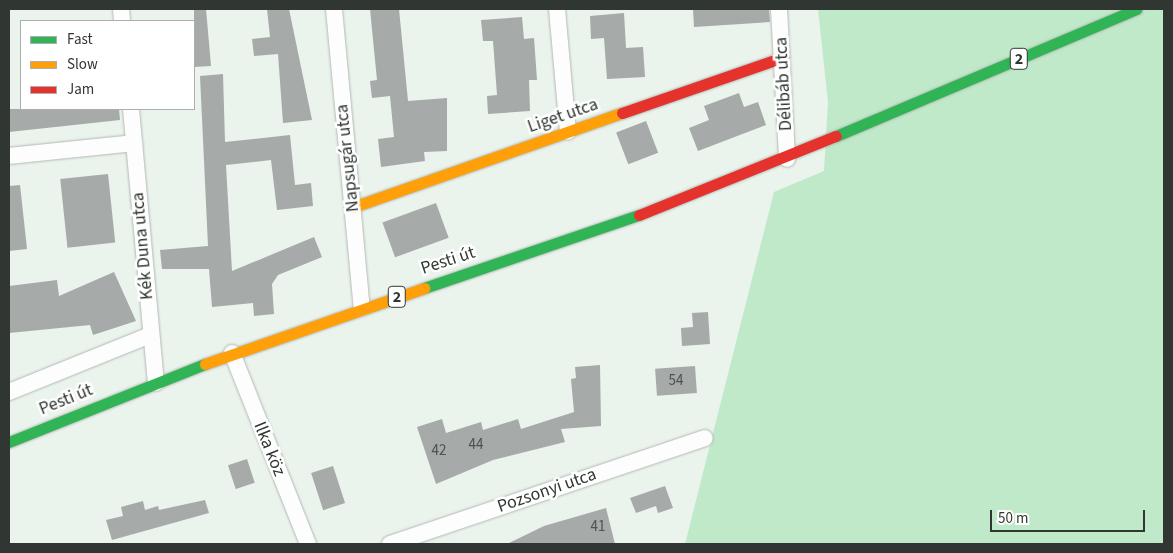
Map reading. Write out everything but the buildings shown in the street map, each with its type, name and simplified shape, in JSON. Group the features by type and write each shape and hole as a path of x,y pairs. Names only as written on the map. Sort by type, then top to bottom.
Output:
{"main road":[{"name":"2","path":"787,159 1136,9"},
{"name":"Liget utca","path":"353,207 784,56"},
{"name":"Pesti út","path":"9,442 232,353 579,236 787,159"}],"street":[{"name":"Napsugár utca","path":"334,9 362,308"},
{"path":"557,9 568,132"},
{"name":"Délibáb utca","path":"779,9 784,56 787,159"},
{"name":"Kék Duna utca","path":"131,110 150,335 156,383"},
{"path":"9,156 134,143"},
{"path":"9,392 150,335"},
{"name":"Ilka köz","path":"232,353 308,544"},
{"name":"Pozsonyi utca","path":"390,544 705,438"}],"green space":[{"path":"818,9 1164,9 1164,544 685,544 774,192 824,171 828,102"}],"traffic: fast":[{"path":"836,136 1136,9"},
{"path":"424,288 639,215"},
{"path":"9,442 205,364"}],"traffic: slow":[{"path":"353,207 622,113"},
{"path":"205,364 424,288"}],"traffic: jam":[{"path":"622,113 784,57"},
{"path":"639,215 836,136"}]}
